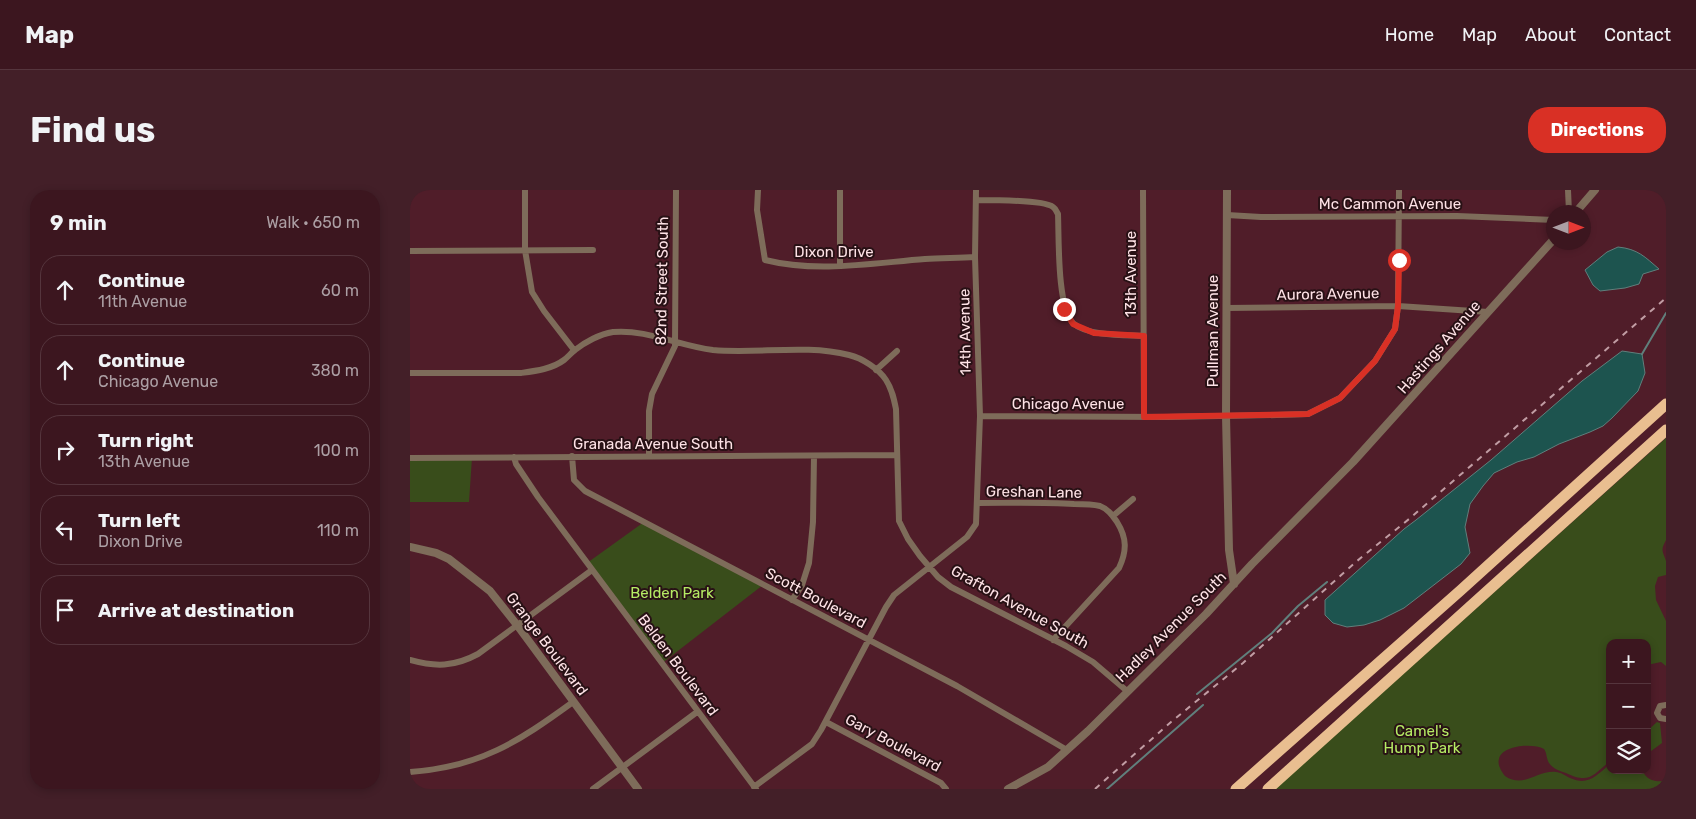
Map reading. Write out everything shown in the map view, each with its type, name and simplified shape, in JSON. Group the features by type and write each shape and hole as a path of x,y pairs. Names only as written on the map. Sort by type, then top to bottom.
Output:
{"highway":[{"path":"1236,789 1461,590 1666,404"},
{"path":"1268,789 1666,430"}],"street":[{"path":"525,190 526,250 532,292 574,350"},
{"name":"82nd Street South","path":"649,456 649,411 652,394 664,367 673,354 676,343 676,190"},
{"name":"Dixon Drive","path":"758,190 757,210 765,260 780,264 840,265 883,264 926,259 975,257"},
{"path":"840,190 840,265"},
{"name":"14th Avenue","path":"755,788 812,744 826,722 886,606 894,595 967,537 974,529 978,503 980,416 975,257 976,190"},
{"name":"13th Avenue","path":"1143,190 1144,417"},
{"name":"Pullman Avenue","path":"1227,190 1226,416 1229,550 1234,584"},
{"name":"Chicago Avenue","path":"980,416 1144,417 1308,414 1340,398 1375,361 1395,329 1398,306 1398,190"},
{"path":"1568,190 1569,205"},
{"path":"1582,205 1595,190"},
{"path":"977,200 1028,202 1052,206 1056,209 1058,214 1064,309 1073,324 1094,333 1144,336"},
{"name":"Mc Cammon Avenue","path":"1227,215 1261,217 1457,216 1546,220"},
{"name":"Hastings Avenue","path":"1343,472 1410,401 1546,249"},
{"path":"410,251 593,250"},
{"name":"Aurora Avenue","path":"1227,308 1398,306 1488,312"},
{"name":"Grafton Avenue South","path":"410,373 534,371 551,367 565,360 574,350 589,341 612,332 638,333 714,350 808,350 848,354 876,370 886,380 892,391 896,409 899,521 908,539 938,577 952,587 1093,662 1127,692"},
{"path":"876,370 896,351"},
{"name":"Granada Avenue South","path":"410,458 897,455"},
{"name":"Scott Boulevard","path":"572,456 574,480 585,491 957,686 1067,750"},
{"path":"792,600 802,585 809,563 813,522 814,456"},
{"name":"Belden Boulevard","path":"514,457 516,464 538,497 755,788"},
{"name":"Hadley Avenue South","path":"1008,789 1048,767 1067,750 1206,614 1343,472"},
{"path":"1053,640 1119,568 1124,557 1125,538 1113,516 1133,499"},
{"name":"Greshan Lane","path":"978,503 1051,502 1098,506 1106,509 1113,516"},
{"name":"Grange Boulevard","path":"410,547 436,553 449,559 490,591 638,789"},
{"path":"410,660 426,664 456,664 478,654 592,570"},
{"path":"410,772 438,770 488,755 525,735 573,702"},
{"path":"1666,705 1659,707 1657,713 1660,718 1666,719"},
{"path":"592,789 697,712"},
{"name":"Gary Boulevard","path":"826,722 941,783 946,789"}],"green space":[{"name":"Camel's Hump Park","path":"1666,438 1666,540 1663,553 1666,561 1666,575 1658,577 1655,586 1656,600 1666,621 1666,666 1661,662 1651,664 1651,639 1606,639 1606,764 1590,777 1580,778 1557,770 1549,763 1544,749 1533,746 1518,746 1506,751 1501,754 1499,764 1505,776 1518,781 1549,772 1556,772 1582,781 1596,776 1606,767 1606,774 1645,774 1652,780 1666,781 1666,789 1275,789"},
{"path":"410,458 472,458 469,502 410,502"},
{"name":"Belden Park","path":"644,522 763,585 661,664 587,563"},
{"path":"1657,722 1660,723 1662,743 1651,751 1651,729"}],"water":[{"path":"1618,247 1636,252 1659,269 1643,274 1639,284 1600,291 1593,285 1585,270 1607,252"},
{"path":"1622,351 1642,354 1645,373 1638,391 1603,426 1494,473 1470,504 1465,527 1470,553 1461,564 1404,608 1380,620 1364,625 1347,627 1333,623 1325,615 1325,600 1404,529 1491,460 1582,381"}],"waterway":[{"path":"1642,354 1666,313"},
{"path":"1197,694 1272,633 1298,606 1327,582"},
{"path":"1107,789 1203,705"}],"railway":[{"path":"1095,789 1171,722 1243,663 1357,561 1409,519 1666,298"}],"route":[{"path":"1064,309 1073,324 1094,333 1144,336 1144,417 1308,414 1340,398 1375,361 1391,338 1395,329 1398,306 1399,260"}]}
